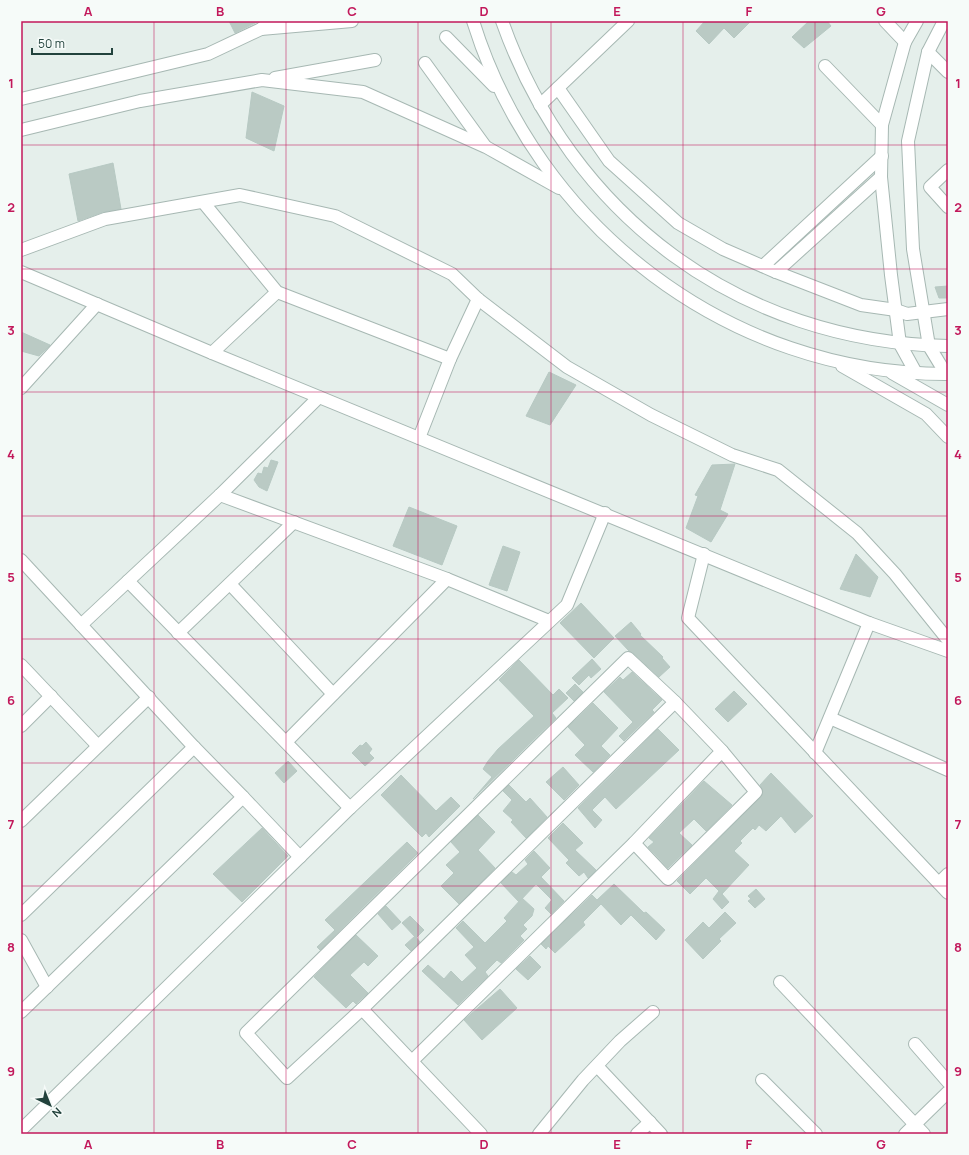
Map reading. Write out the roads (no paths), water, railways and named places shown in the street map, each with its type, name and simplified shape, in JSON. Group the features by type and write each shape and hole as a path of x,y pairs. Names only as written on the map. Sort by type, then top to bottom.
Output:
{"street":[{"path":"21,99 208,54 261,29 271,21"},
{"path":"261,29 352,21"},
{"path":"473,21 488,65 500,92 529,143 563,190 582,213 624,253 659,280 695,304 734,325 774,342 830,359 887,370 947,374"},
{"path":"502,21 521,70 564,144 599,189 640,229 685,264 735,294 788,317 843,334 900,344 948,346"},
{"path":"540,105 628,21"},
{"path":"885,21 905,42"},
{"path":"916,373 900,344 881,177 882,125 905,42 917,21"},
{"path":"944,21 928,52 908,142 913,250 929,346 947,374"},
{"path":"446,37 500,92"},
{"path":"928,52 948,72"},
{"path":"21,130 140,101 375,60"},
{"path":"425,64 486,147"},
{"path":"824,66 882,125"},
{"path":"262,80 363,92 486,147 563,190"},
{"path":"558,88 609,161 678,223 723,249 776,272 861,305 896,310 907,314 948,309"},
{"path":"763,266 882,156"},
{"path":"948,170 930,187 948,207"},
{"path":"776,272 881,177"},
{"path":"21,250 105,219 240,195 335,216 452,274 478,299 567,368 651,415 732,455 778,470 857,533 895,574 948,640"},
{"path":"203,202 277,292 450,359"},
{"path":"21,272 212,353 869,622 948,651"},
{"path":"212,353 277,292"},
{"path":"419,438 450,359 478,299"},
{"path":"21,388 97,304"},
{"path":"830,359 926,414 948,424"},
{"path":"887,370 948,405"},
{"path":"81,625 220,495 320,397"},
{"path":"926,414 948,437"},
{"path":"220,495 447,579 549,621"},
{"path":"21,1130 350,808 549,621 568,605 605,513"},
{"path":"178,633 294,522"},
{"path":"704,554 688,618 816,753 944,878 948,892"},
{"path":"21,560 194,747 300,857"},
{"path":"286,742 447,579"},
{"path":"128,581 350,808"},
{"path":"230,584 333,694"},
{"path":"816,753 869,622"},
{"path":"634,843 668,879 756,792 722,751 675,702 628,658 246,1033 287,1078 362,1009 675,702"},
{"path":"21,665 98,746"},
{"path":"21,726 51,696"},
{"path":"21,821 149,697"},
{"path":"830,718 948,770"},
{"path":"21,915 194,747"},
{"path":"412,1061 634,843 722,751"},
{"path":"21,1012 243,797"},
{"path":"21,940 47,987"},
{"path":"780,982 924,1134"},
{"path":"362,1009 481,1134"},
{"path":"540,1134 597,1066 620,1041 652,1012"},
{"path":"916,1044 948,1082"},
{"path":"597,1066 661,1134"},
{"path":"762,1080 816,1134"},
{"path":"905,1134 948,1092"},
{"path":"637,1134 650,1122"}]}
